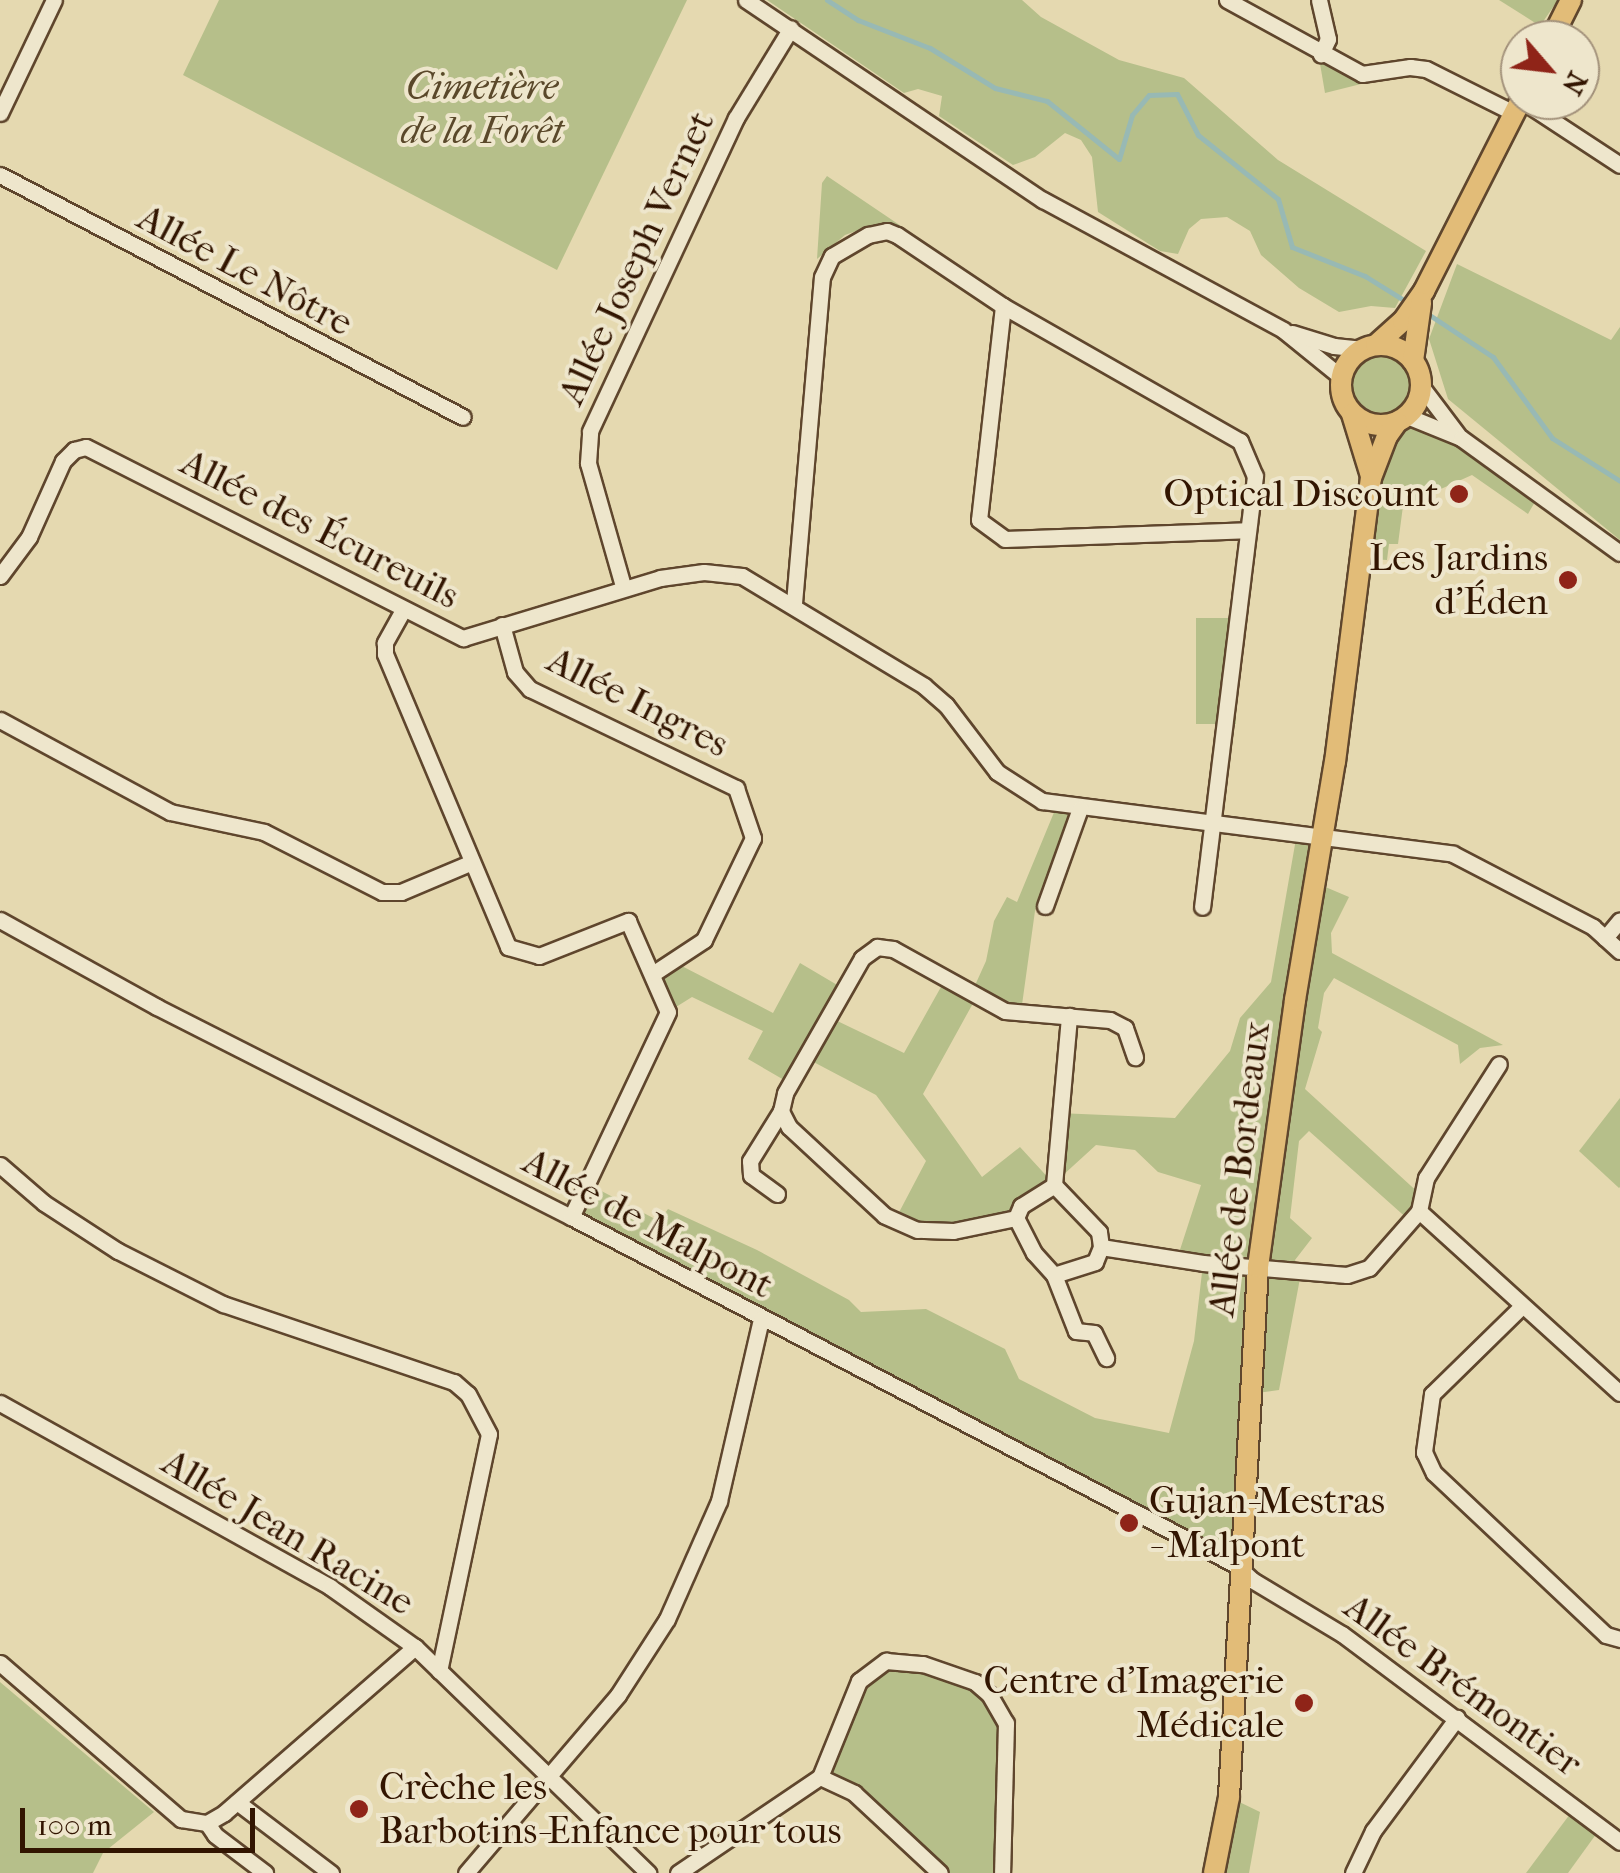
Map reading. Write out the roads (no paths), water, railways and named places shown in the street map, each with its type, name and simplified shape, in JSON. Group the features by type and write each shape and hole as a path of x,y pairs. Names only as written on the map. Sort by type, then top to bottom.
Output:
{"main road":[{"path":"1412,320 1352,356 1341,377 1344,404 1352,414 1374,426 1402,420 1421,386 1413,361 1412,320 1511,120"},
{"path":"1369,347 1397,348 1413,361"},
{"name":"Allée de Bordeaux","path":"1352,414 1371,478"},
{"name":"Allée de Bordeaux","path":"1214,1873 1229,1796 1258,1268 1324,837 1371,478 1386,436 1402,420"}],"street":[{"path":"0,114 54,0"},
{"path":"746,0 1043,200 1283,330 1341,377"},
{"path":"1227,0 1362,74 1410,67 1500,97"},
{"path":"1319,0 1328,39 1321,54"},
{"name":"Allée Joseph Vernet","path":"623,586 588,464 590,431 736,118 791,28"},
{"path":"1545,120 1620,166"},
{"name":"Allée Le Nôtre","path":"0,175 278,325 463,418"},
{"path":"794,603 825,264 839,250 887,231 1003,306 1240,441 1255,476 1202,907"},
{"path":"1003,306 979,520 1005,539 1246,530"},
{"path":"1283,330 1334,346 1369,347"},
{"path":"1421,386 1461,438 1620,553"},
{"path":"1402,420 1461,438"},
{"name":"Allée des Écureuils","path":"0,576 30,537 63,461 74,450 86,447 463,638 623,586 717,572 742,576 794,603 936,696 997,772 1023,792 1053,804 1080,808 1453,854 1593,927 1620,950"},
{"path":"402,610 384,643 386,654 470,863 508,946 539,956 628,922 654,973 668,1012 570,1217"},
{"name":"Allée Ingres","path":"502,625 515,672 530,689 736,788 753,838 704,940 654,973"},
{"path":"0,720 170,812 264,832 382,892 401,892 470,863"},
{"path":"1044,906 1080,808"},
{"name":"Allée de Malpont","path":"0,920 157,1008 570,1217 1243,1572 1263,1587"},
{"path":"1605,938 1620,920"},
{"path":"777,1194 750,1174 750,1162 782,1111 785,1093 853,974 876,946 893,949 1005,1011 1110,1020 1126,1028 1135,1057"},
{"path":"1054,1275 1095,1262 1101,1247 1099,1232 1054,1185 1069,1016"},
{"path":"1101,1247 1258,1268 1347,1275 1368,1268 1419,1211 1426,1178 1499,1064"},
{"path":"782,1111 789,1127 884,1214 917,1230 953,1230 1016,1218"},
{"path":"0,1165 44,1203 118,1251 223,1304 454,1382 468,1394 489,1434 439,1670"},
{"path":"1054,1185 1021,1206 1016,1218 1034,1253 1054,1275 1076,1331 1094,1333 1106,1358"},
{"path":"1419,1211 1617,1386"},
{"path":"1522,1306 1432,1394 1424,1452 1434,1473 1606,1635 1620,1639"},
{"path":"466,1873 618,1694 667,1618 708,1532 742,1411 762,1319"},
{"name":"Allée Jean Racine","path":"0,1403 315,1578 415,1647 648,1873"},
{"name":"Allée Brémontier","path":"1263,1587 1342,1634 1620,1842"},
{"path":"207,1823 237,1802 415,1647"},
{"path":"678,1873 820,1777 859,1681 886,1661 923,1664 975,1682 990,1694 1006,1723 1002,1873"},
{"path":"0,1663 181,1818 207,1823 215,1835 265,1873"},
{"path":"1353,1873 1374,1832 1458,1718"},
{"path":"820,1777 854,1794 940,1873"},
{"path":"237,1802 332,1873"}],"waterway":[{"path":"827,0 858,20 930,48 995,88 1047,101 1119,159 1132,115 1149,95 1177,94 1198,135 1278,199 1292,247 1365,276 1407,302"},
{"path":"1425,312 1493,357 1552,438 1620,481"}],"place":[{"name":"Optical Discount","path":"1459,494"},
{"name":"Les Jardins d'Éden","path":"1568,580"},
{"name":"Gujan-Mestras - Malpont","path":"1129,1523"},
{"name":"Centre d'Imagerie Médicale","path":"1304,1703"},
{"name":"Crèche les Barbotins-Enfance pour tous","path":"359,1809"}],"park label":[{"name":"Cimetière de la Forêt","path":"482,108"}]}
